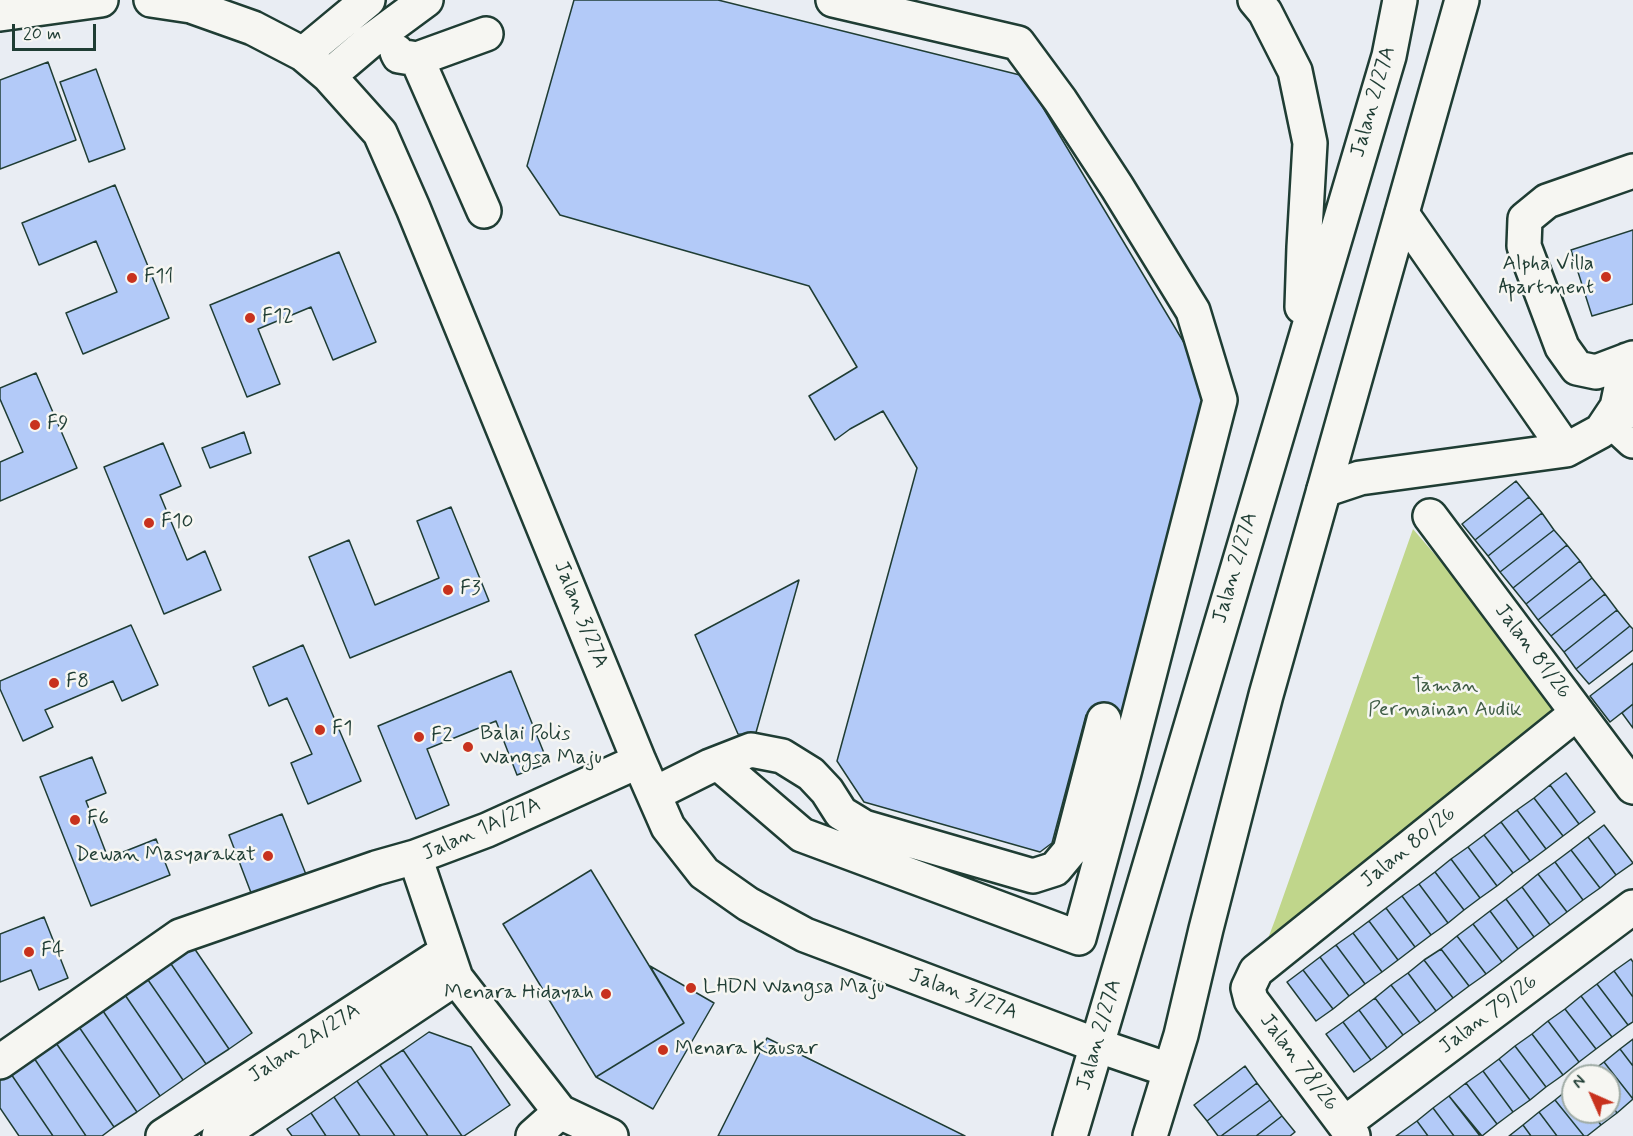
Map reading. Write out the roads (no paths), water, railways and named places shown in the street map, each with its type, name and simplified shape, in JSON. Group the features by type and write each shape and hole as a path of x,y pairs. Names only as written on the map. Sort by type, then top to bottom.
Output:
{"street":[{"path":"0,14 101,0"},
{"name":"Jalan 3/27A","path":"151,0 191,6 233,20 303,54 328,76 380,133 639,761 668,826 704,873 748,904 805,935 1096,1046 1160,1067"},
{"path":"303,54 368,0"},
{"path":"328,76 426,0"},
{"path":"718,763 802,835 1079,938 1220,400 1193,311 1111,177 1060,100 1018,43 833,0"},
{"path":"1255,0 1265,12 1295,71 1310,143 1301,348"},
{"name":"Jalan 2/27A","path":"1070,1136 1389,56 1400,0"},
{"path":"1150,1136 1160,1067 1181,1035 1263,706 1462,0"},
{"path":"386,29 399,56 417,59 486,34"},
{"path":"417,59 484,211"},
{"path":"1630,359 1596,372 1576,368 1562,347 1524,246 1525,219 1547,201 1633,171"},
{"path":"1402,214 1566,450"},
{"path":"1324,490 1360,478 1566,450 1601,431 1617,407 1630,359"},
{"path":"1617,407 1620,429 1633,441"},
{"name":"Jalan 81/26","path":"1431,516 1633,787"},
{"name":"Jalan 80/26","path":"1248,988 1256,971 1577,713"},
{"path":"654,794 751,750 782,756 811,774 827,791 841,813 864,827 1033,876 1055,869 1070,852 1104,720"},
{"name":"Jalan 1A/27A","path":"611,1136 560,1112 451,965 415,857 487,830 639,761"},
{"path":"0,1062 180,936 376,868 415,857"},
{"name":"Jalan 79/26","path":"1349,1130 1633,907"},
{"name":"Jalan 2A/27A","path":"163,1136 451,965"},
{"name":"Jalan 2A/27A","path":"219,1136 451,965"},
{"name":"Jalan 78/26","path":"1248,988 1251,1000 1349,1130"},
{"path":"534,1136 560,1112"}],"place":[{"name":"Alpha Villa Apartment","path":"1606,277"},
{"name":"F11","path":"132,278"},
{"name":"F12","path":"250,318"},
{"name":"F9","path":"35,425"},
{"name":"F10","path":"149,523"},
{"name":"F3","path":"448,590"},
{"name":"F8","path":"54,683"},
{"name":"F1","path":"320,730"},
{"name":"F2","path":"419,737"},
{"name":"Balai Polis Wangsa Maju","path":"468,747"},
{"name":"F6","path":"75,820"},
{"name":"Dewan Masyarakat","path":"268,856"},
{"name":"F4","path":"29,952"},
{"name":"LHDN Wangsa Maju","path":"691,988"},
{"name":"Menara Hidayah","path":"606,994"},
{"name":"Menara Kausar","path":"663,1050"}],"park label":[{"name":"Taman Permainan Audik","path":"1445,699"}]}
